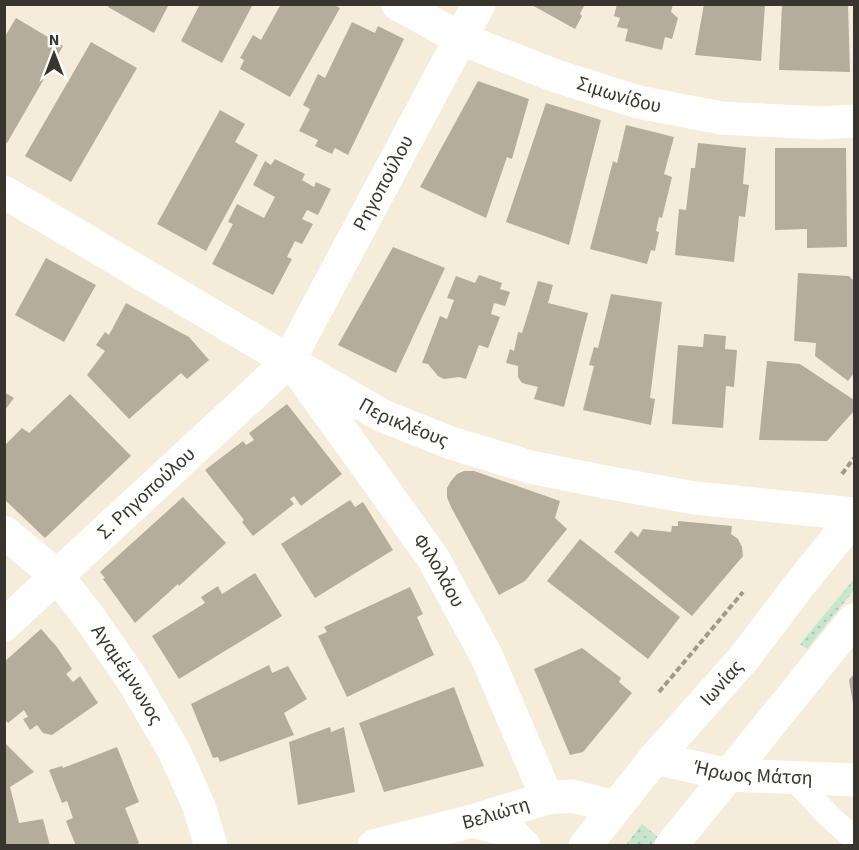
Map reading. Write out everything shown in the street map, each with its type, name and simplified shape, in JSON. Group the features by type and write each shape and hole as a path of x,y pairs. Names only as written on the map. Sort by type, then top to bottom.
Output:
{"street":[{"name":"Σιμωνίδου","path":"399,4 461,39 556,76 638,102 721,118 822,123 855,121"},
{"name":"Ρηγοπούλου","path":"291,363 479,4"},
{"name":"Περικλέους","path":"4,192 383,416 451,443 531,466 695,498 855,515"},
{"name":"Σ. Ρηγοπούλου","path":"4,625 291,363"},
{"name":"Φιλολάου","path":"291,363 433,558 487,657 547,798"},
{"name":"Ιωνίας","path":"585,846 655,758 744,658 796,588 855,515"},
{"name":"Αγαμέμνωνος","path":"4,532 57,576 132,679 174,751 199,806 210,846"},
{"path":"671,846 855,620"},
{"name":"Ήρωος Μάτση","path":"655,758 729,775 855,780"},
{"name":"Βελιώτη","path":"374,846 472,821 547,798 572,796 615,807"},
{"path":"472,821 508,830 524,846"}],"lane":[{"path":"792,777 828,815 855,838"}],"path":[{"path":"811,510 855,458"},
{"path":"657,694 745,589"}],"green space":[{"path":"854,579 854,590 807,649 800,644"},
{"path":"642,824 658,837 651,845 625,846"}],"building":[{"path":"110,4 169,4 154,33 108,7"},
{"path":"200,4 253,4 222,63 181,41"},
{"path":"281,4 333,4 340,8 290,97 240,69 244,60 240,58 253,35 261,40"},
{"path":"530,4 585,4 575,29"},
{"path":"617,4 673,4 671,12 678,18 672,39 665,37 662,50 625,41 628,29 617,27 620,18 614,16"},
{"path":"704,4 765,5 761,61 695,55"},
{"path":"782,4 848,4 850,72 779,70"},
{"path":"16,18 63,46 7,143 4,142 4,38"},
{"path":"352,22 375,33 378,26 404,39 348,155 335,148 332,154 315,146 318,140 299,131 310,109 303,105 318,74 325,78"},
{"path":"91,42 137,68 71,182 25,156"},
{"path":"478,81 529,99 512,159 507,157 486,218 420,187"},
{"path":"546,103 601,120 569,245 506,222"},
{"path":"220,110 245,124 235,142 258,155 206,251 157,224"},
{"path":"626,125 674,137 664,174 672,177 662,218 659,217 655,251 651,250 647,264 590,249 613,161 617,163"},
{"path":"698,143 746,148 743,184 749,185 745,217 739,216 734,262 675,255 679,209 686,210 691,168 695,168"},
{"path":"775,148 846,148 847,247 807,248 807,229 775,230"},
{"path":"275,159 305,174 302,180 314,187 316,182 331,189 318,215 307,210 302,219 313,224 302,244 295,241 287,257 292,259 273,295 212,264 233,224 228,222 237,204 264,218 275,197 253,185 265,161 271,165"},
{"path":"393,247 445,268 396,373 338,345"},
{"path":"46,258 96,285 64,342 15,315"},
{"path":"798,273 849,276 854,281 854,373 848,381 815,356 816,343 794,341"},
{"path":"479,275 502,283 500,289 510,292 505,306 494,303 491,314 500,317 488,348 479,345 466,379 459,377 444,379 438,376 428,364 422,363 440,316 447,319 454,300 447,298 456,276 475,283"},
{"path":"538,281 553,285 548,303 588,313 564,407 534,399 538,387 522,383 518,377 518,366 506,363 510,349 514,351 518,332 522,333"},
{"path":"611,294 662,302 650,398 655,399 651,425 583,410 594,366 589,365 594,347 598,348"},
{"path":"126,303 189,337 209,360 187,379 181,373 129,419 87,375 105,351 96,345 105,332 109,335"},
{"path":"704,334 726,336 725,349 737,350 734,387 726,386 723,428 672,424 678,345 703,347"},
{"path":"767,361 800,364 854,400 854,411 827,441 759,440"},
{"path":"4,392 14,398 4,411"},
{"path":"70,394 131,456 45,538 4,499 4,446 22,428 29,433"},
{"path":"287,404 342,474 301,506 294,496 290,499 294,504 253,536 242,522 244,520 205,470 243,441 246,445 254,440 249,433"},
{"path":"474,471 560,501 555,518 567,529 525,581 499,595 447,497 447,488 451,481 457,474"},
{"path":"183,497 226,543 135,623 100,572"},
{"path":"350,500 355,507 363,502 393,550 315,598 281,544"},
{"path":"678,521 732,526 731,534 738,539 742,547 743,556 692,616 614,552 631,531 638,537 643,529 671,532 672,526 678,526"},
{"path":"580,539 680,617 648,659 547,581"},
{"path":"255,573 282,616 179,679 152,636 205,603 201,597 218,586 222,594"},
{"path":"410,587 423,614 417,617 434,655 347,697 318,636 327,632 324,627"},
{"path":"41,629 72,669 66,674 73,682 80,676 98,703 52,735 43,733 37,725 30,730 23,719 28,717 24,710 8,723 4,719 4,662"},
{"path":"582,648 621,678 619,682 632,693 583,752 570,755 534,669"},
{"path":"269,665 272,673 288,666 307,699 284,713 294,735 220,762 218,757 213,758 191,704"},
{"path":"854,674 854,704 853,704 849,680"},
{"path":"454,687 484,766 384,792 359,723"},
{"path":"330,727 331,732 344,727 355,792 298,805 289,742"},
{"path":"4,742 34,772 10,787 19,823 43,819 50,846 4,846"},
{"path":"117,747 139,802 125,808 139,843 132,846 76,846 66,821 73,818 67,801 62,803 49,770 62,766 63,768"}]}
